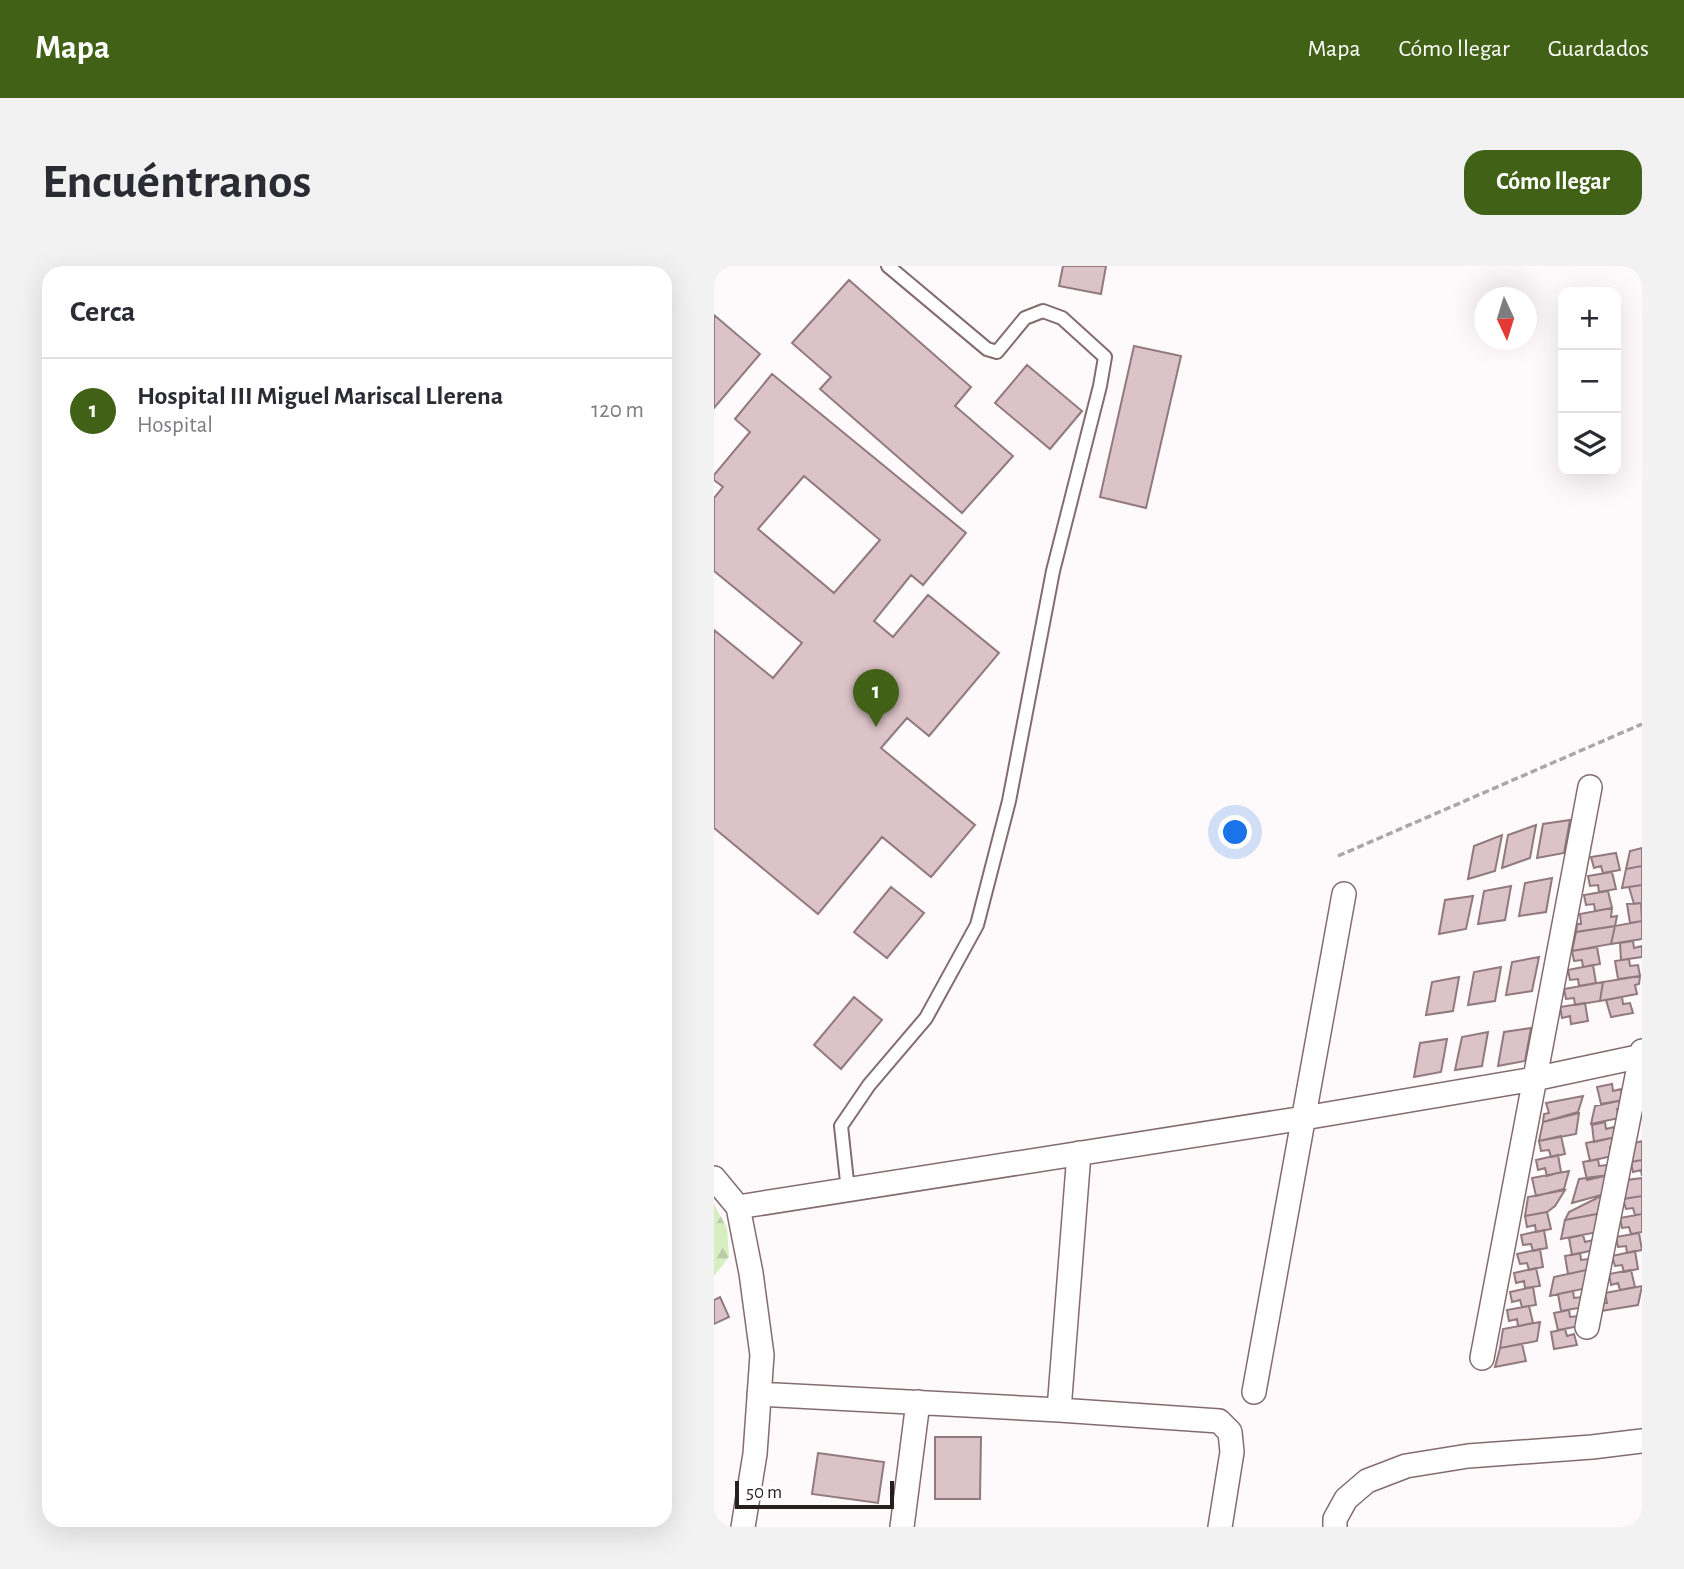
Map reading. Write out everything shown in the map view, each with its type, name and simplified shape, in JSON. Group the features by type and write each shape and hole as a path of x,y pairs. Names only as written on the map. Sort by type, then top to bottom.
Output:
{"street":[{"path":"1482,1358 1590,787"},
{"path":"1254,1392 1344,894"},
{"path":"738,1207 1304,1118 1534,1079 1642,1055 1587,1327"},
{"path":"1059,1410 1079,1153"},
{"path":"714,1178 738,1207 751,1273 762,1355 755,1454 743,1527"},
{"path":"759,1394 1059,1410 1219,1422 1230,1432 1232,1452 1220,1527"},
{"path":"902,1527 918,1402"},
{"path":"1335,1527 1335,1519 1346,1499 1367,1481 1406,1466 1468,1456 1642,1441"}],"lane":[{"path":"848,1191 841,1126 869,1085 926,1018 977,925 1009,802 1053,571 1105,357 1062,318 1044,311 1025,318 997,352 987,349 888,266"}],"path":[{"path":"1338,856 1642,724"}],"green space":[{"path":"714,1204 727,1228 729,1257 714,1276"}],"building":[{"path":"1063,266 1106,266 1101,294 1059,286"},
{"path":"849,280 971,387 955,406 1013,456 962,513 820,389 831,377 792,343"},
{"path":"714,315 760,354 714,408"},
{"path":"1134,346 1181,356 1146,508 1100,497"},
{"path":"1027,365 1082,411 1050,449 995,403"},
{"path":"772,374 966,533 923,585 911,575 874,621 893,637 928,595 999,653 929,736 907,718 881,748 975,825 931,877 882,837 818,914 714,828 714,630 773,678 802,643 714,571 714,498 723,487 714,480 714,475 750,432 735,419","holes":["804,476 880,540 834,593 758,529"]},
{"path":"1570,820 1564,853 1537,858 1543,824"},
{"path":"1536,825 1530,858 1502,868 1508,835"},
{"path":"1502,835 1495,871 1468,879 1474,846"},
{"path":"1642,848 1642,866 1626,869 1630,851"},
{"path":"1616,853 1620,870 1603,873 1601,866 1594,868 1591,857"},
{"path":"1642,866 1642,885 1622,888 1626,869"},
{"path":"1612,872 1616,889 1599,892 1598,885 1590,886 1588,876"},
{"path":"1552,878 1546,912 1519,916 1525,883"},
{"path":"1642,885 1642,903 1634,904 1629,887"},
{"path":"1511,886 1505,920 1478,924 1484,891"},
{"path":"891,887 924,913 887,958 854,932"},
{"path":"1608,891 1612,908 1595,911 1594,904 1586,905 1584,895"},
{"path":"1473,896 1466,929 1439,934 1445,900"},
{"path":"1641,903 1642,921 1630,923 1627,904"},
{"path":"1612,908 1611,917 1617,916 1615,926 1576,932 1577,924 1581,924 1580,914"},
{"path":"1642,921 1642,939 1611,944 1615,926"},
{"path":"1615,926 1611,944 1572,951 1576,932"},
{"path":"1633,941 1634,948 1642,946 1642,957 1621,960 1620,943"},
{"path":"1597,947 1600,964 1583,967 1582,960 1574,961 1572,951"},
{"path":"1539,957 1532,991 1506,995 1512,962"},
{"path":"1629,959 1630,966 1638,965 1640,976 1618,979 1615,961"},
{"path":"1593,965 1596,983 1579,986 1578,979 1570,980 1568,970"},
{"path":"1501,967 1495,1001 1468,1005 1474,972"},
{"path":"1640,976 1639,984 1635,985 1637,994 1600,1001 1603,982"},
{"path":"1459,977 1453,1011 1426,1015 1432,982"},
{"path":"1603,982 1600,1001 1575,1005 1574,998 1566,999 1564,989"},
{"path":"854,997 882,1020 841,1069 814,1045"},
{"path":"1622,997 1623,1004 1630,1003 1633,1013 1611,1017 1606,1000"},
{"path":"1585,1003 1588,1021 1571,1024 1570,1016 1562,1018 1560,1007"},
{"path":"1531,1028 1525,1061 1498,1066 1504,1032"},
{"path":"1488,1032 1482,1066 1455,1070 1462,1037"},
{"path":"1447,1039 1441,1072 1414,1077 1420,1043"},
{"path":"1612,1084 1613,1091 1621,1089 1623,1100 1601,1104 1597,1087"},
{"path":"1583,1096 1578,1112 1543,1122 1544,1114 1549,1113 1546,1103"},
{"path":"1623,1100 1621,1108 1617,1109 1619,1118 1591,1124 1595,1106"},
{"path":"1579,1113 1576,1134 1539,1141 1543,1122"},
{"path":"1605,1122 1606,1129 1614,1127 1616,1137 1594,1142 1592,1125"},
{"path":"1561,1136 1565,1154 1551,1157 1549,1150 1541,1151 1539,1141"},
{"path":"1616,1137 1614,1146 1610,1147 1612,1156 1590,1161 1586,1143"},
{"path":"1642,1141 1642,1160 1631,1162 1635,1143"},
{"path":"1558,1155 1561,1172 1547,1176 1545,1168 1538,1170 1536,1160"},
{"path":"1598,1159 1599,1166 1607,1165 1609,1175 1587,1180 1583,1162"},
{"path":"1642,1160 1642,1176 1641,1170 1633,1172 1631,1162"},
{"path":"1569,1171 1564,1189 1536,1196 1532,1178"},
{"path":"1609,1175 1605,1194 1572,1203 1579,1179"},
{"path":"1642,1178 1642,1196 1623,1199 1627,1180"},
{"path":"1565,1190 1555,1206 1547,1212 1525,1216 1528,1197"},
{"path":"1605,1194 1604,1202 1600,1203 1602,1213 1565,1220 1569,1212"},
{"path":"1642,1196 1642,1214 1635,1215 1633,1208 1626,1209 1623,1199"},
{"path":"1547,1212 1551,1229 1536,1232 1535,1225 1527,1227 1525,1216"},
{"path":"1602,1213 1598,1232 1561,1239 1565,1220"},
{"path":"1642,1214 1642,1232 1631,1234 1629,1227 1622,1228 1620,1218"},
{"path":"1544,1230 1547,1248 1533,1251 1531,1244 1523,1245 1521,1235"},
{"path":"1639,1233 1642,1250 1627,1253 1626,1246 1618,1247 1616,1237"},
{"path":"1583,1235 1585,1242 1593,1240 1594,1250 1572,1255 1569,1238"},
{"path":"1540,1249 1543,1267 1529,1270 1527,1263 1520,1264 1517,1254"},
{"path":"1635,1251 1638,1269 1624,1272 1622,1265 1615,1266 1612,1256"},
{"path":"1580,1253 1581,1260 1589,1259 1591,1269 1568,1274 1565,1256"},
{"path":"1536,1268 1540,1286 1525,1288 1524,1281 1516,1283 1514,1273"},
{"path":"1591,1269 1587,1288 1550,1296 1554,1277"},
{"path":"1631,1270 1635,1287 1620,1290 1618,1283 1611,1285 1609,1274"},
{"path":"1642,1286 1638,1305 1601,1311 1603,1303 1607,1303 1605,1293"},
{"path":"1533,1287 1536,1305 1522,1307 1520,1300 1512,1302 1510,1292"},
{"path":"1573,1291 1574,1298 1582,1297 1584,1307 1561,1311 1558,1294"},
{"path":"720,1297 729,1317 714,1324 714,1300"},
{"path":"1529,1306 1533,1323 1518,1326 1517,1319 1509,1321 1507,1310"},
{"path":"1569,1310 1570,1317 1578,1316 1580,1326 1558,1330 1554,1313"},
{"path":"1540,1322 1537,1341 1500,1348 1503,1329"},
{"path":"1565,1329 1567,1336 1574,1334 1577,1345 1554,1349 1551,1332"},
{"path":"1522,1344 1526,1361 1495,1367 1500,1348"},
{"path":"935,1437 981,1437 980,1499 935,1499"},
{"path":"818,1453 884,1462 878,1503 812,1494"}],"place":[{"name":"Hospital III Miguel Mariscal Llerena","path":"876,727"}]}
